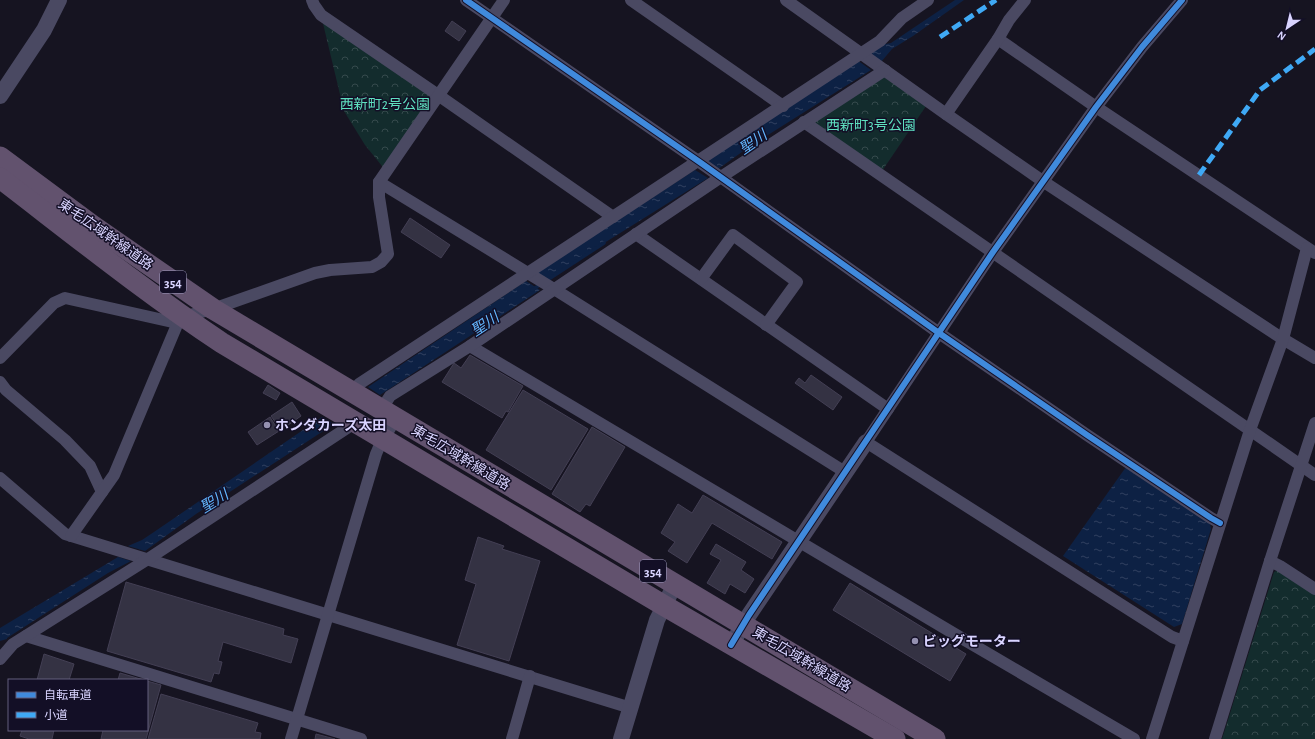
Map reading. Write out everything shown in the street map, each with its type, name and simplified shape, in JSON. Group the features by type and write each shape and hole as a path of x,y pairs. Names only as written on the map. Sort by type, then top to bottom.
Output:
{"highway":[{"name":"東毛広域幹線道路","path":"0,157 93,226 213,308 935,739"},
{"name":"東毛広域幹線道路","path":"0,178 135,283 179,320 345,416 663,606 895,739"}],"street":[{"path":"1,92 44,30 59,0"},
{"path":"312,0 321,15 438,94 613,217"},
{"path":"466,0 719,175 939,333 1087,435 1220,523"},
{"path":"0,358 54,303 65,298 179,320 315,273 372,266 381,262 388,254 379,197 379,182 504,0"},
{"path":"630,0 783,106"},
{"path":"786,0 1044,182 1283,339 1315,358"},
{"path":"290,739 376,454 383,439 371,403 359,384 530,275 613,217 700,162 862,55 880,41 902,18 928,0"},
{"path":"946,114 998,39 1009,20 1025,0"},
{"path":"731,645 743,624 993,252 1096,107 1142,47 1182,0"},
{"path":"998,39 1096,107 1311,250 1283,339 1250,430 1152,739"},
{"path":"371,403 390,396 470,346 551,288 636,234 719,175 804,122 881,68"},
{"path":"804,122 1315,475"},
{"path":"379,182 845,472"},
{"path":"636,234 888,409"},
{"path":"701,279 733,235 797,282 766,325"},
{"path":"71,536 114,475 179,320"},
{"path":"470,346 1134,739"},
{"path":"0,382 6,390 65,440 90,466 102,492"},
{"path":"0,659 13,644 143,558 346,428 345,416"},
{"path":"1215,739 1300,465 1315,423"},
{"path":"866,442 1183,642"},
{"path":"0,478 65,534 631,708"},
{"path":"1270,561 1315,589"},
{"path":"621,739 657,620 675,584"},
{"path":"26,636 361,739"},
{"path":"512,739 530,676"}],"green space":[{"name":"西新町2号公園","path":"321,15 438,95 386,171 365,145 344,111"},
{"name":"西新町3号公園","path":"883,76 926,106 880,174 808,124"},
{"path":"1279,570 1315,594 1315,739 1222,739 1274,572"}],"water":[{"path":"955,0 964,0 892,49 881,62 867,52 880,45 891,43"},
{"path":"857,60 871,70 749,147 718,169 705,160"},
{"path":"695,170 708,178 548,280 536,273"},
{"path":"526,281 540,290 380,395 368,387"},
{"path":"322,417 334,424 196,514 145,551 128,546 142,540"},
{"path":"1126,467 1210,524 1211,529 1182,624 1174,627 1063,556"},
{"path":"118,557 131,561 108,573 7,639 0,641 0,628"}],"building":[{"path":"452,21 466,31 459,41 445,31"},
{"path":"410,218 450,245 441,258 401,232"},
{"path":"470,355 523,386 508,412 506,411 502,418 442,382 454,363 461,368"},
{"path":"811,375 842,397 833,410 795,383 799,378 805,383"},
{"path":"268,385 280,393 276,400 263,393"},
{"path":"523,390 588,429 551,490 486,450"},
{"path":"292,402 301,416 281,430 271,416"},
{"path":"270,417 279,431 257,445 248,432"},
{"path":"592,427 625,447 590,506 586,504 580,512 552,494"},
{"path":"703,495 782,542 772,559 712,523 687,563 668,551 675,542 661,533 678,504 692,513"},
{"path":"478,537 504,546 502,549 540,561 509,661 457,645 476,584 465,580"},
{"path":"716,544 746,562 741,570 754,579 745,593 730,584 725,594 707,583 721,560 710,554"},
{"path":"126,582 284,629 283,635 298,639 291,663 223,642 218,661 222,662 219,674 214,673 211,682 107,651"},
{"name":"ビッグモーター","path":"850,583 966,654 950,681 833,610"},
{"path":"44,654 74,664 69,679 37,679"},
{"path":"120,673 141,679 118,679"},
{"path":"148,681 161,685 146,739 101,739 103,731 148,731"},
{"path":"161,694 258,723 255,732 261,733 260,739 148,739"},
{"path":"22,731 54,731 52,739 29,739 20,736"},
{"path":"316,734 335,739 315,739"}],"waterway":[{"name":"聖川","path":"532,290 604,243"}],"marked path":[{"path":"940,37 996,0"},
{"path":"1199,175 1260,90 1315,49"}],"cycle path":[{"path":"466,0 701,163 939,333 1087,435 1220,523"},
{"path":"731,645 749,615 993,252 1096,107 1142,47 1182,0"}],"place":[{"name":"ホンダカーズ太田","path":"267,425"},
{"name":"ビッグモーター","path":"915,641"}]}
